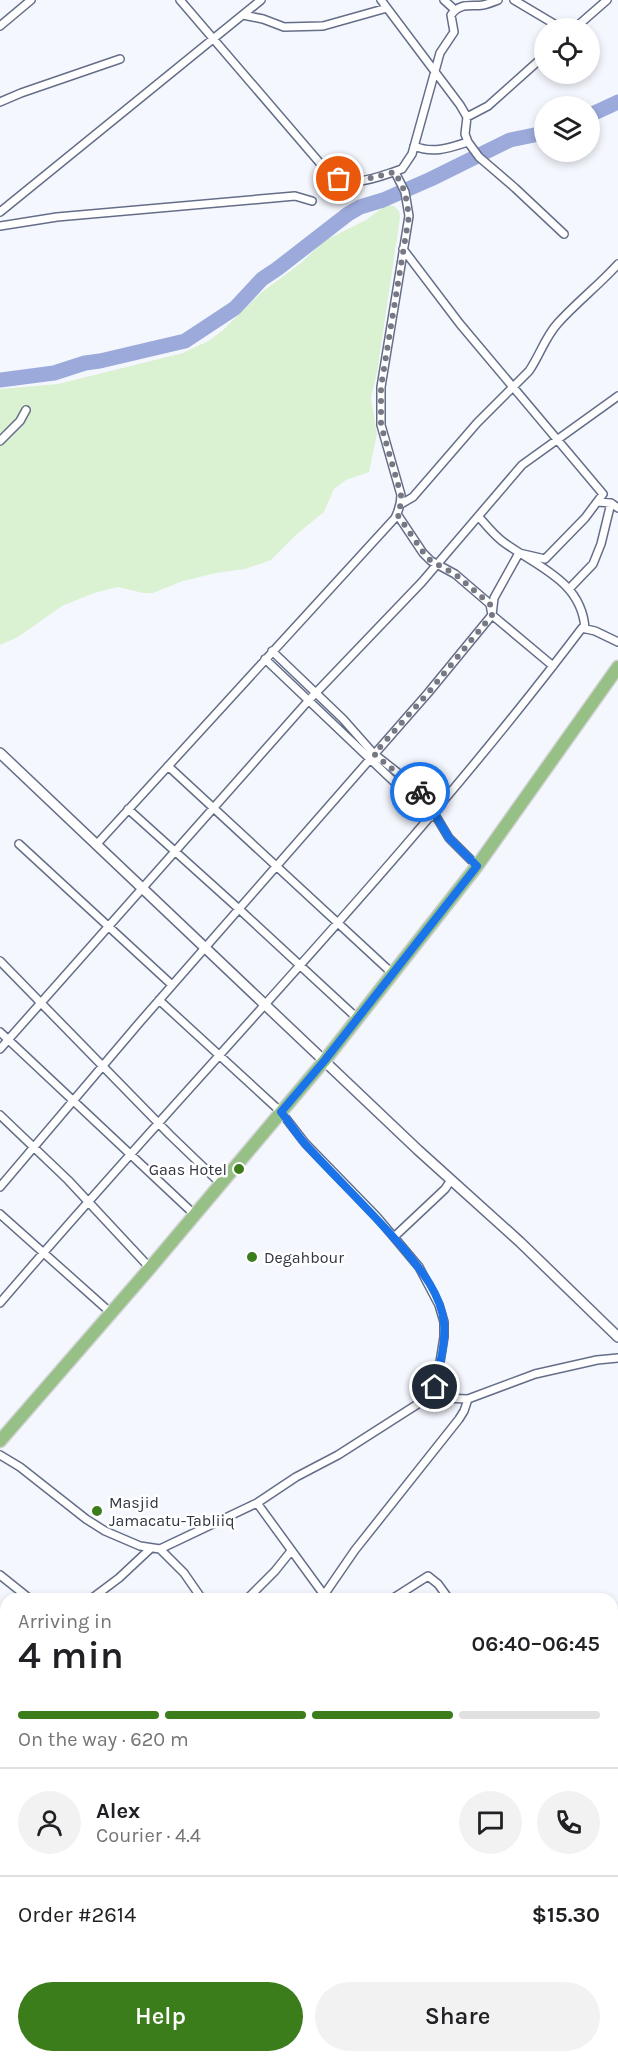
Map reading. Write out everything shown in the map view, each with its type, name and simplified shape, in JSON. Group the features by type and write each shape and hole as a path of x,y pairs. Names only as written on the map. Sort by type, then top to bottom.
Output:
{"highway":[{"path":"0,1441 150,1268 325,1060 477,866 618,667"}],"street":[{"path":"0,26 31,0"},
{"path":"180,0 325,169 339,179 355,182 402,169 412,154 440,53 454,32 451,15 455,9 467,5 482,5 498,0"},
{"path":"0,212 261,0"},
{"path":"382,0 460,105 467,117 465,134 479,157 564,234"},
{"path":"444,0 455,9"},
{"path":"514,0 544,18"},
{"path":"586,18 606,0"},
{"path":"243,15 284,27 323,26 387,8"},
{"path":"0,102 120,59"},
{"path":"467,117 488,106 534,65"},
{"path":"414,146 423,150 444,150 468,142"},
{"path":"96,845 397,514 401,504 401,495 381,425 381,387 404,249 408,209 404,191 395,172"},
{"path":"0,226 57,217 295,195 312,201"},
{"path":"404,249 460,324 603,494 545,559 519,553"},
{"path":"401,504 413,497 477,423 535,362 544,341 558,323 603,282 618,264"},
{"path":"0,1049 309,700 437,564 522,465 618,396"},
{"path":"0,441 20,421 26,410"},
{"path":"569,589 593,564 615,506 598,502"},
{"path":"397,514 423,552 437,564 455,574 490,604 492,615 553,666"},
{"path":"479,517 496,536 554,574 569,589 580,603 584,614 585,629"},
{"path":"0,1187 159,1000 428,693 492,615 494,598 519,553"},
{"path":"0,1303 434,813 582,628 618,642"},
{"path":"272,651 343,719 400,788 434,813"},
{"path":"265,658 336,727 407,780 434,813 449,838 477,866"},
{"path":"336,727 343,719"},
{"path":"0,753 618,1337"},
{"path":"168,766 393,974"},
{"path":"400,788 407,780"},
{"path":"128,809 358,1018"},
{"path":"19,844 172,985"},
{"path":"0,961 158,1123 221,1184"},
{"path":"0,1455 20,1467 86,1520 124,1540 150,1549 160,1549 257,1503 435,1393 444,1337 444,1322 439,1305 419,1267 377,1217 305,1143 281,1112 159,1000"},
{"path":"0,1032 195,1215"},
{"path":"0,1115 88,1201 150,1268"},
{"path":"394,1237 445,1189 451,1180"},
{"path":"0,1214 111,1313"},
{"path":"435,1393 442,1398 468,1400 535,1374 597,1360 618,1358"},
{"path":"328,1593 354,1550 459,1419 468,1400"},
{"path":"257,1503 323,1593"},
{"path":"99,1593 150,1549"},
{"path":"160,1549 184,1574 198,1593"},
{"path":"253,1593 291,1551"},
{"path":"0,1575 22,1593"},
{"path":"401,1593 428,1576 445,1593"}],"green space":[{"path":"386,205 394,206 399,211 400,218 377,373 371,398 377,434 369,472 346,480 334,489 324,512 298,533 271,560 245,569 183,581 153,593 118,587 94,593 62,606 18,637 0,645 0,389 58,384 183,353 210,340 223,330 262,292 301,263 324,241 366,220"}],"waterway":[{"path":"600,110 618,102"},
{"path":"0,380 54,373 85,363 185,341 235,308 262,279 348,214 431,179 510,140 534,135"}],"way so far":[{"path":"339,179 355,182 395,172 402,184 409,216 381,387 381,425 401,495 401,504 397,514 431,561 455,574 490,604 492,615 374,754 420,792"}],"place":[{"name":"Gaas Hotel","path":"239,1169"},
{"name":"Degahbour","path":"252,1257"},
{"name":"Masjid Jamacatu-Tabliiq","path":"97,1511"}],"route":[{"path":"420,792 438,809 434,813 449,838 477,866 325,1060 281,1112 305,1143 391,1233 419,1267 430,1285 444,1322 444,1337 435,1387"}]}
